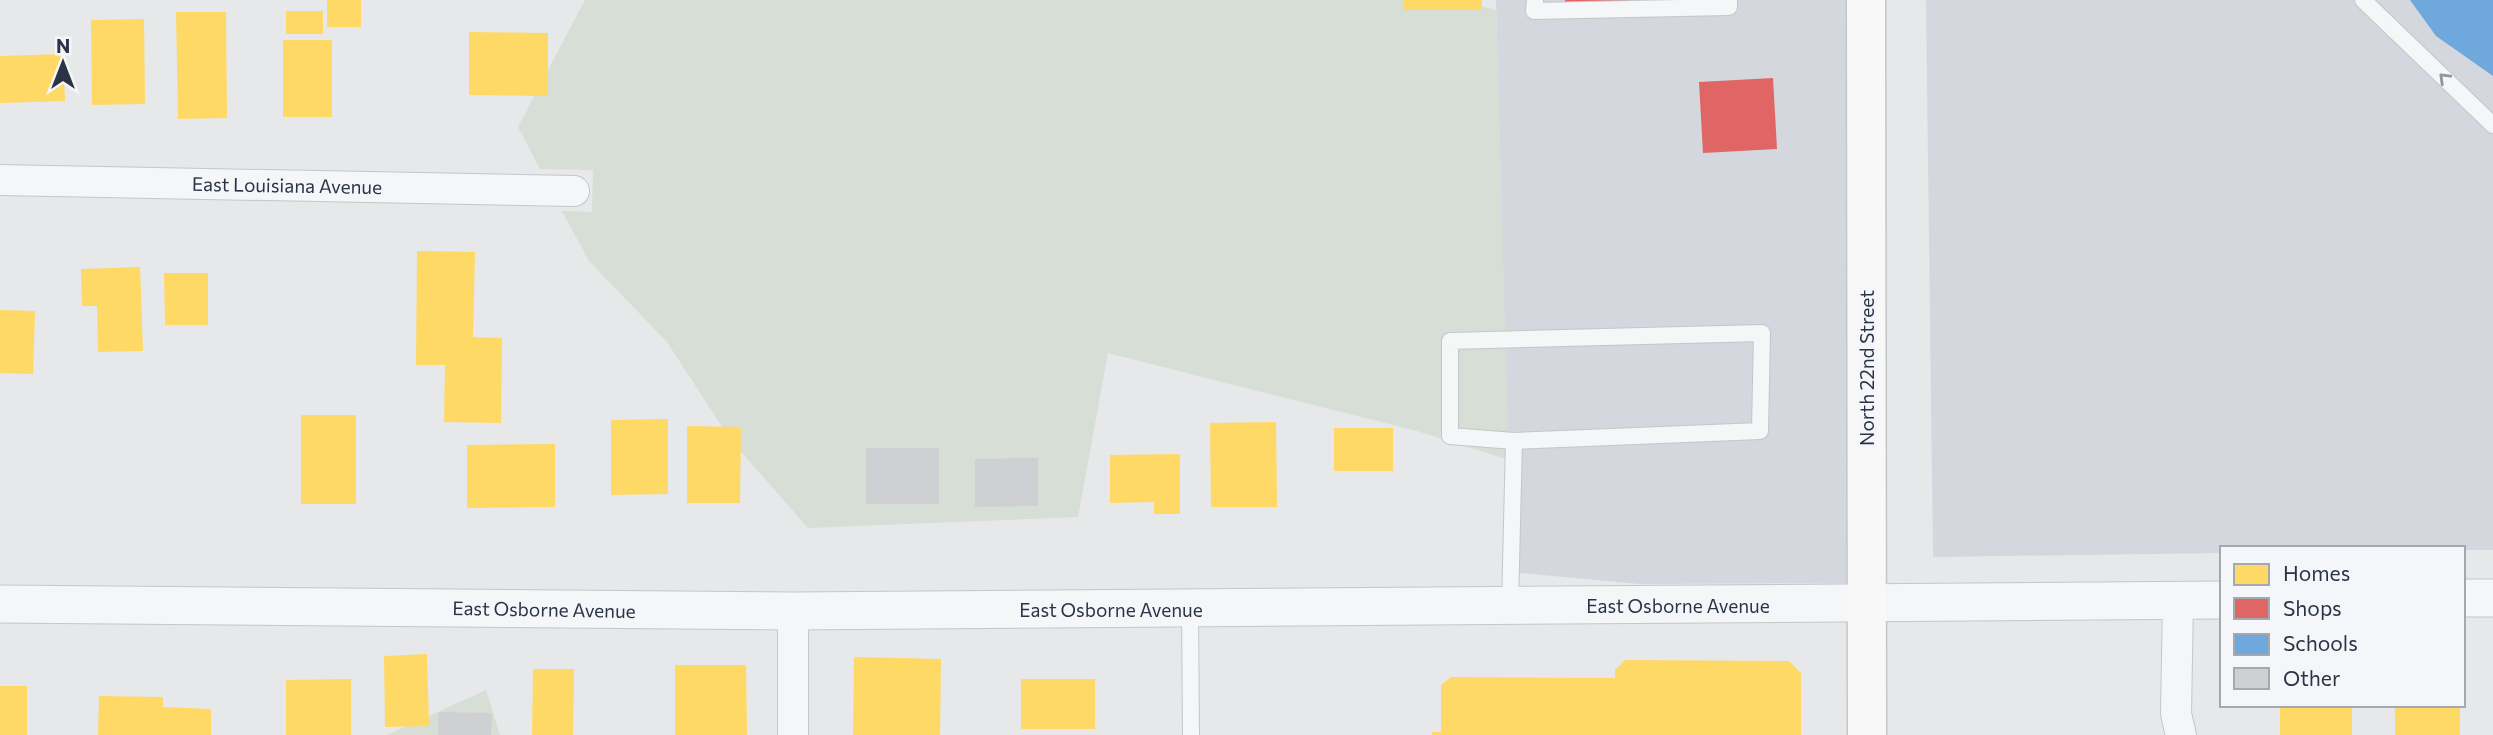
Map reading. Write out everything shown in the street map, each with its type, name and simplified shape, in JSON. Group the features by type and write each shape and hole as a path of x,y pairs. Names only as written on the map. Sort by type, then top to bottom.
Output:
{"main road":[{"name":"North 22nd Street","path":"1867,0 1867,735"}],"street":[{"name":"East Louisiana Avenue","path":"0,180 574,191"},
{"path":"2465,597 2493,598"},
{"name":"East Osborne Avenue","path":"0,604 793,611 2220,600"},
{"path":"2178,601 2176,714 2181,735"},
{"path":"793,611 793,735"}],"lane":[{"path":"1535,0 1534,11 1729,7 1729,0"},
{"path":"2363,0 2493,125"},
{"path":"1762,333 1760,431 1514,441 1450,436 1450,341 1762,333"},
{"path":"1510,606 1514,441"},
{"path":"1190,608 1191,735"}],"shaded area":[{"path":"585,0 1457,0 1496,10 1509,460 1417,431 1108,353 1078,517 808,528 730,439 667,342 589,261 562,211 592,212 593,170 540,169 518,127"},
{"path":"1496,0 1847,0 1848,583 1639,584 1511,572"},
{"path":"1926,0 2493,0 2493,550 2465,550 2465,546 2220,546 2220,553 1933,557"},
{"path":"486,690 500,735 387,735"}],"building: Homes":[{"path":"327,0 361,0 361,27 327,27"},
{"path":"1404,0 1482,0 1482,10 1404,10"},
{"path":"286,11 323,11 323,34 286,34"},
{"path":"176,12 226,12 227,118 178,119"},
{"path":"144,19 145,104 92,105 91,20"},
{"path":"469,32 548,33 548,96 469,95"},
{"path":"283,40 332,40 332,117 283,117"},
{"path":"63,54 65,101 0,103 0,56"},
{"path":"417,251 475,252 473,337 502,338 501,423 444,422 445,365 416,365"},
{"path":"140,267 143,351 98,352 97,306 82,306 81,269"},
{"path":"164,273 208,273 208,325 165,325"},
{"path":"0,310 35,311 33,374 0,373"},
{"path":"301,415 356,415 356,504 301,504"},
{"path":"668,419 668,494 611,495 611,420"},
{"path":"1276,422 1277,507 1211,507 1210,423"},
{"path":"687,426 741,427 740,503 687,503"},
{"path":"1334,428 1393,428 1393,471 1334,471"},
{"path":"555,444 555,507 467,508 467,445"},
{"path":"1180,454 1180,514 1154,514 1154,502 1110,503 1110,455"},
{"path":"427,654 429,726 385,727 384,656"},
{"path":"854,657 941,659 940,735 853,735"},
{"path":"1625,660 1789,661 1801,673 1801,735 1432,735 1432,732 1441,732 1441,685 1451,677 1615,678 1615,670"},
{"path":"675,665 746,665 747,735 675,735"},
{"path":"533,669 574,669 573,735 532,735"},
{"path":"351,679 351,735 286,735 286,680"},
{"path":"1021,679 1095,679 1095,729 1021,729"},
{"path":"0,686 27,686 27,735 0,735"},
{"path":"99,696 163,697 163,707 211,709 211,735 98,735"},
{"path":"2280,707 2352,707 2352,735 2280,735"},
{"path":"2395,707 2460,707 2460,735 2395,735"}],"building: Shops":[{"path":"1565,0 1679,0 1679,4 1565,4"},
{"path":"1773,78 1777,149 1703,153 1699,82"}],"building: Schools":[{"path":"2410,0 2493,0 2493,76 2436,36"}],"building: Other":[{"path":"866,448 939,448 939,504 866,504"},
{"path":"1038,458 1038,506 975,507 975,459"},
{"path":"439,712 492,713 491,735 438,735"}]}
